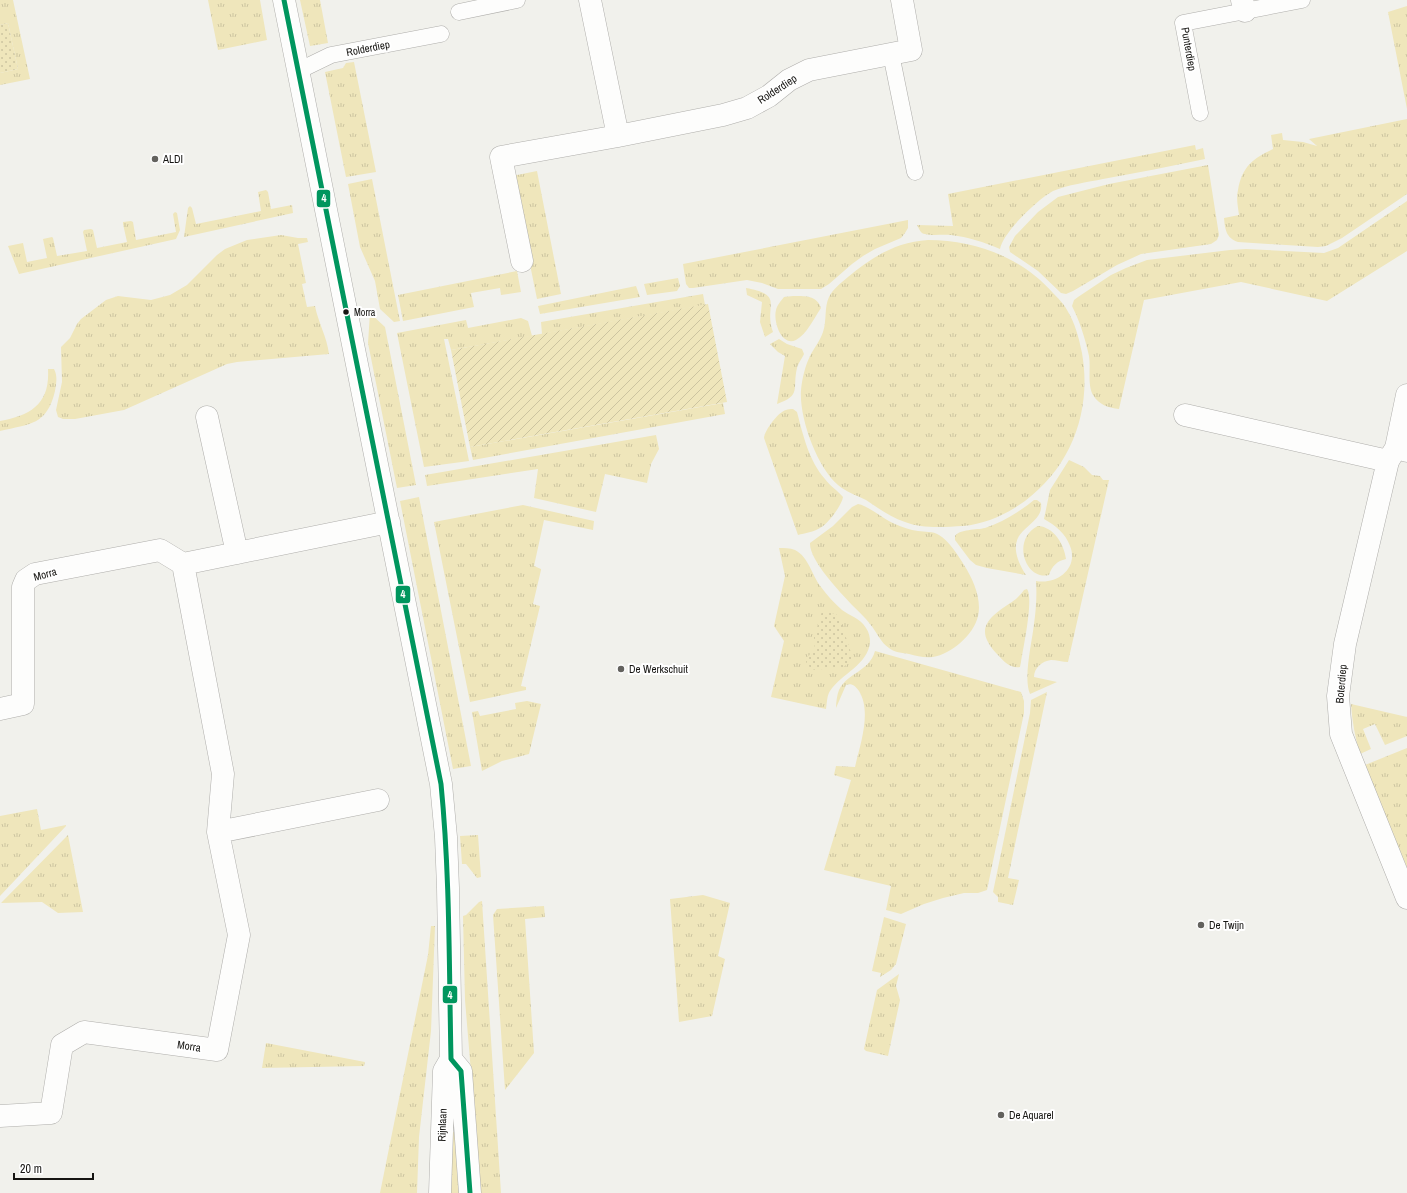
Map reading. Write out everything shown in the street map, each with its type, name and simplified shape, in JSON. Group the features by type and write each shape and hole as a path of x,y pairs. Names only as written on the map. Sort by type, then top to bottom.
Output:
{"street":[{"name":"Rijnlaan","path":"284,0 441,784 446,837 448,888 451,1059 444,1071 440,1193"},
{"path":"590,0 618,136"},
{"name":"Rolderdiep","path":"522,261 501,157 723,115 747,108 769,96 789,80 810,70 911,50 902,0"},
{"name":"Boterdiep","path":"1407,395 1397,453 1345,644 1338,696 1341,734 1407,898"},
{"path":"1185,415 1397,453"},
{"path":"207,417 237,553"},
{"path":"183,564 389,522"},
{"name":"Morra","path":"0,709 22,704 23,587 26,580 35,574 160,550 183,564 223,774 218,832 238,935 217,1050 84,1032 62,1045 50,1113 0,1116"},
{"path":"218,832 378,800"},
{"name":"Rijnlaan","path":"451,1059 461,1071 470,1193"}],"lane":[{"path":"459,12 517,0"},
{"name":"Punterdiep","path":"1200,113 1183,23 1243,5 1302,0"},
{"name":"Rolderdiep","path":"298,71 331,55 441,34"},
{"path":"891,54 915,172"}],"green space":[{"path":"0,0 13,0 30,79 0,85 0,73 18,69 8,23 0,25"},
{"path":"208,0 260,0 267,40 218,50"},
{"path":"300,0 320,0 328,43 310,46"},
{"path":"1407,6 1407,109 1388,12"},
{"path":"8,23 18,69 0,73 0,25"},
{"path":"354,62 376,172 346,177 325,72 343,68 346,63"},
{"path":"1407,119 1407,194 1342,238 1326,246 1318,247 1238,242 1231,238 1227,233 1224,218 1239,215 1237,193 1242,175 1250,164 1260,156 1273,149 1271,135 1282,133 1283,140 1303,142 1317,146 1309,139"},
{"path":"1195,145 1196,150 1203,148 1205,159 1078,184 1053,191 1030,208 1014,225 1007,234 1000,249 964,237 924,234 920,231 917,225 953,226 948,194"},
{"path":"1208,165 1219,235 1217,240 1211,244 1141,254 1117,265 1066,294 1061,293 1038,271 1010,252 1009,247 1015,236 1038,212 1058,197 1109,184"},
{"path":"537,171 561,294 537,299 512,176"},
{"path":"372,179 400,321 394,322 380,309 375,281 360,247 348,184"},
{"path":"266,190 268,192 271,209 292,205 293,213 184,237 188,208 190,206 192,208 196,224 261,211 258,192"},
{"path":"1407,201 1407,251 1327,301 1241,282 1144,300 1119,409 1104,405 1093,395 1090,386 1089,356 1080,324 1072,306 1074,300 1111,275 1147,260 1230,250 1246,249 1324,253 1338,248"},
{"path":"175,212 177,213 180,230 176,239 19,274 8,246 23,243 27,262 47,258 43,239 52,237 57,256 87,251 83,232 84,230 93,230 97,248 127,242 123,222 133,222 136,240 176,232 173,214"},
{"path":"908,220 908,228 901,238 863,256 821,289 778,289 762,283 747,280 693,288 689,288 686,284 683,264"},
{"path":"281,235 307,238 308,242 298,244 306,283 302,284 307,307 315,306 329,354 227,364 124,410 75,419 63,419 58,417 56,410 62,382 61,347 70,338 81,319 106,300 118,296 151,300 170,295 187,285 225,249 247,240"},
{"path":"928,240 963,243 980,247 1012,260 1027,270 1040,280 1066,308 1078,336 1082,353 1084,395 1081,416 1075,435 1066,454 1055,471 1041,487 1025,501 996,518 972,525 934,527 919,526 894,518 866,500 844,490 830,477 823,466 806,428 803,414 801,390 805,368 823,332 827,301 831,294 837,286 875,257 895,247 916,241"},
{"path":"517,271 521,292 501,295 500,288 471,293 474,307 403,321 398,295"},
{"path":"678,278 680,286 677,291 647,295 644,284"},
{"path":"636,286 640,297 540,314 538,306"},
{"path":"746,288 766,294 771,303 770,315 773,332 765,337 760,322 762,302 747,295"},
{"path":"703,294 705,305 542,334 541,322"},
{"path":"806,296 813,298 821,308 804,334 796,340 791,341 786,340 779,332 775,315 777,306 784,297"},
{"path":"708,304 727,402 470,447 451,350"},
{"path":"370,313 385,327 416,485 397,488 368,343"},
{"path":"521,318 528,321 532,336 451,350 448,339 444,339 469,461 424,467 397,333 466,320 468,328"},
{"path":"779,339 787,344 802,349 804,354 798,364 793,394 790,398 777,404 785,356 778,352 770,344"},
{"path":"48,369 54,369 56,380 52,402 47,411 36,421 20,427 0,431 0,421 29,411 42,399 46,391 48,381"},
{"path":"723,403 725,414 473,460 470,447"},
{"path":"788,409 793,409 797,412 807,447 819,472 843,497 831,519 823,526 798,535 764,438 772,422 779,414"},
{"path":"656,435 659,449 651,464 647,483 605,474 596,512 534,498 538,469 427,486 425,475"},
{"path":"1069,460 1084,467 1092,475 1100,476 1103,480 1109,480 1068,662 1051,660 1039,666 1035,671 1034,677 1057,682 1030,694 1027,679 1035,613 1036,581 1044,582 1058,577 1069,568 1071,561 1072,554 1066,538 1056,527 1044,519 1050,490"},
{"path":"419,497 471,766 453,769 400,501"},
{"path":"1034,500 1041,503 1040,512 1036,519 1018,538 1016,547 1018,559 1026,575 976,565 970,560 955,540 955,536 957,534 968,530 985,528 998,523 1017,513"},
{"path":"858,504 867,507 890,522 900,526 915,531 932,532 937,534 953,548 959,557 976,589 979,610 976,623 972,630 967,637 954,648 940,655 924,657 898,652 886,646 868,621 826,576 814,558 810,543 833,526 852,507"},
{"path":"523,505 594,521 593,530 544,520 534,566 541,570 533,604 540,606 521,686 526,687 526,690 470,702 434,522"},
{"path":"1038,526 1049,529 1057,537 1065,553 1066,559 1055,564 1049,575 1041,575 1033,572 1024,558 1023,549 1025,540 1030,532"},
{"path":"779,548 791,549 800,553 807,562 818,583 828,596 842,610 861,622 869,635 870,642 865,657 830,691 826,709 771,697 784,641 774,626 785,576"},
{"path":"1027,589 1029,594 1029,613 1026,636 1020,667 1014,667 1006,663 992,648 985,635 985,628 988,622 998,611 1016,599 1024,590"},
{"path":"822,611 836,614 841,622 853,659 841,669 811,669 806,662 808,656 815,652 814,637"},
{"path":"875,651 1021,692 1024,701 1024,713 987,890 978,893 964,893 943,898 901,914 886,910 891,886 824,870 851,780 834,775 836,766 855,767 862,739 865,718 863,699 855,686 850,684 846,685 836,708 836,701 839,690 843,684 868,663"},
{"path":"1047,692 1008,878 1019,880 1013,905 998,902 998,897 993,892 1030,713 1031,700"},
{"path":"527,701 541,704 529,754 502,761 482,771 472,712 478,711 480,716 516,709 515,703"},
{"path":"1351,704 1407,717 1407,736 1385,745 1375,724 1363,729 1371,749 1360,754 1354,729"},
{"path":"1407,748 1407,868 1365,765"},
{"path":"37,809 41,830 66,826 0,896 0,816"},
{"path":"68,835 83,912 58,913 42,902 1,903"},
{"path":"478,835 481,877 477,878 466,864 462,864 460,836"},
{"path":"703,895 730,903 718,956 725,959 712,1016 679,1022 670,899"},
{"path":"482,901 501,1193 481,1193 465,1000 463,916"},
{"path":"544,906 545,917 525,919 534,1053 505,1090 493,915 497,909"},
{"path":"884,917 906,924 896,964 891,970 880,977 881,973 872,971"},
{"path":"431,926 435,926 431,1031 419,1137 417,1193 380,1193 428,955"},
{"path":"899,974 896,986 900,1000 888,1056 866,1051 864,1049 877,990"},
{"path":"266,1043 365,1062 364,1066 262,1068"},
{"path":"452,1132 455,1132 460,1193 446,1193"}],"transit line":[{"name":"4","path":"284,0 441,784 448,887 451,1059 461,1071 470,1193"}],"place":[{"name":"ALDI","path":"155,159"},
{"name":"Morra","path":"346,312"},
{"name":"De Werkschuit","path":"621,669"},
{"name":"De Twijn","path":"1201,925"},
{"name":"De Aquarel","path":"1001,1115"}]}
